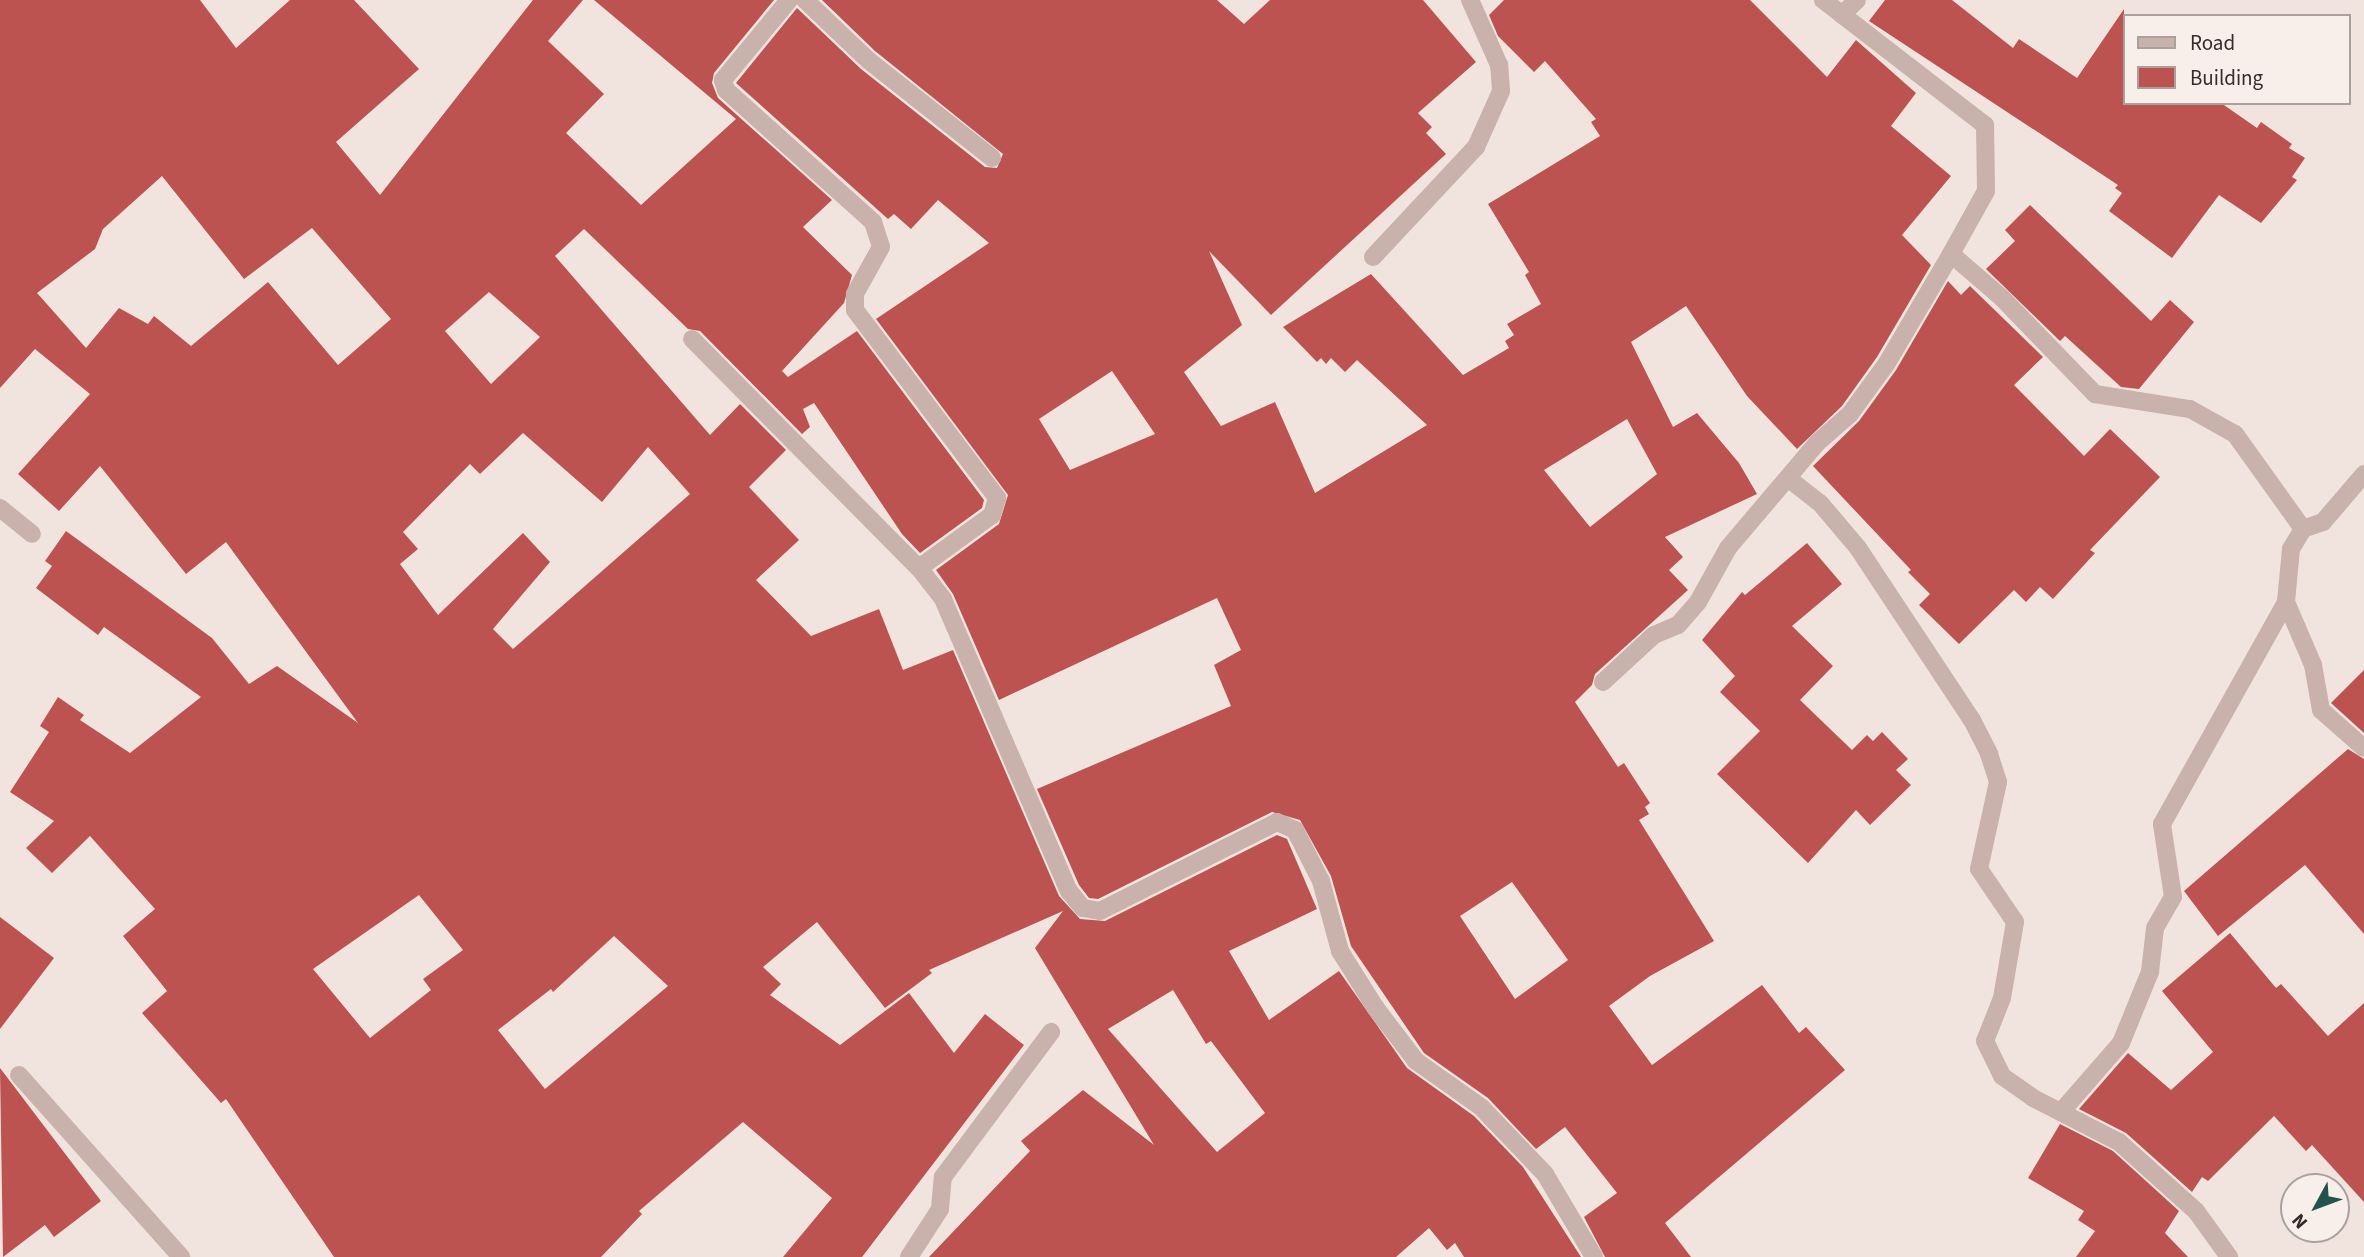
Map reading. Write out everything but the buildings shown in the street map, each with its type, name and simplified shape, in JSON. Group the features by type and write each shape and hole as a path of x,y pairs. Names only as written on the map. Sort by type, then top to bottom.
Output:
{"street":[{"path":"789,0 723,80 726,90 873,222 881,247 855,294 855,310 997,498 992,515 919,568"},
{"path":"804,0 868,60 992,158"},
{"path":"1373,257 1476,147 1501,91 1499,65 1470,0"},
{"path":"1603,682 1654,635 1678,625 1698,602 1728,548 1789,479 1816,443 1850,414 1887,363 1986,191 1985,125 1823,0"},
{"path":"1842,15 1857,0"},
{"path":"1951,254 2002,298 2095,394 2190,409 2235,434 2303,528"},
{"path":"692,338 919,568 943,599 1069,891 1083,908 1100,911 1277,822 1295,830 1321,881 1340,951 1375,1007 1416,1061 1481,1107 1545,1174 1594,1257"},
{"path":"2061,1112 2121,1043 2150,972 2155,928 2173,897 2162,824 2286,602 2291,549 2303,528 2323,522 2364,474"},
{"path":"1789,479 1820,503 1858,548 1972,720 1989,754 1998,782 1979,869 2015,922 2002,998 1985,1041 2002,1076 2061,1112 2119,1142 2196,1211 2229,1257"},
{"path":"0,508 32,534"},
{"path":"2286,602 2313,664 2321,710 2364,748"},
{"path":"909,1257 940,1209 943,1177 1051,1032"},
{"path":"19,1075 181,1257"}]}
